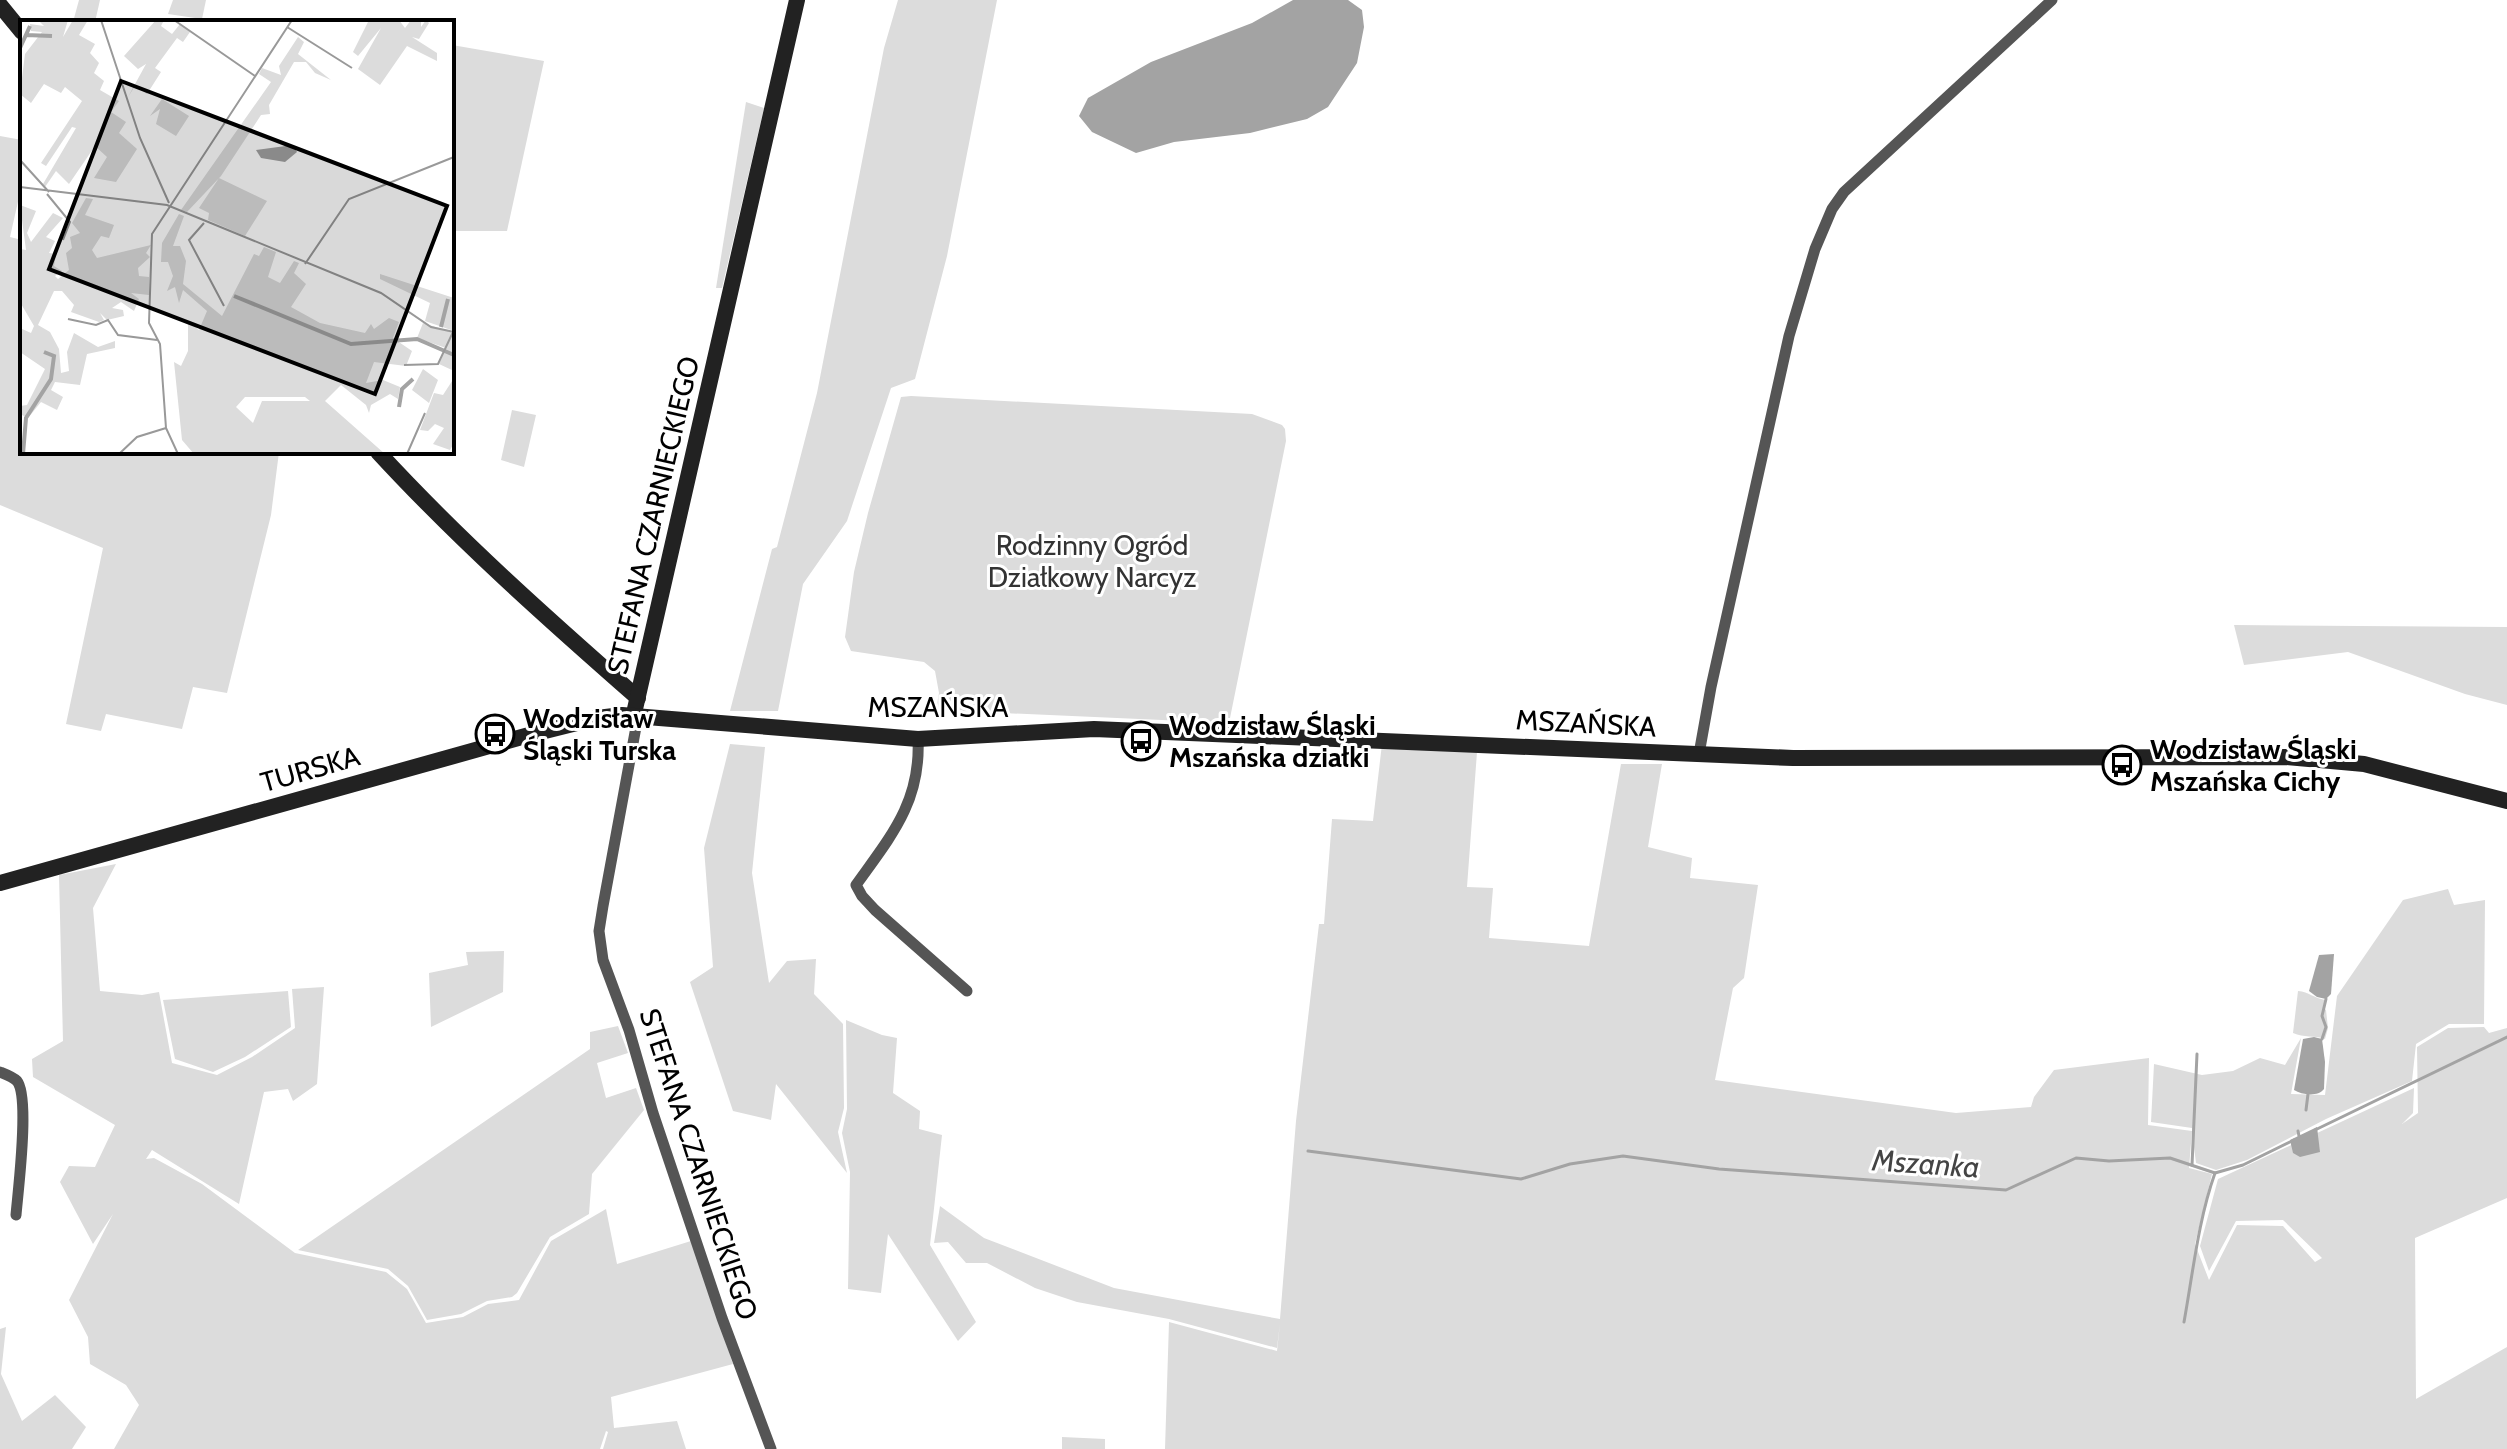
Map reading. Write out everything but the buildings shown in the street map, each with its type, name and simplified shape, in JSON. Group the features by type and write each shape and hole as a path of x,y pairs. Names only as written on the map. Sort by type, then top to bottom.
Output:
{"street":[{"name":"STEFANA CZARNIECKIEGO","path":"771,1449 671,1168 600,945 603,906 636,727 637,706 797,0"},
{"path":"1699,754 1714,672 1789,336 1815,249 1832,209 1844,192 2052,0"},
{"path":"0,5 20,30"},
{"path":"380,454 487,564 637,706"},
{"name":"TURSKA","path":"0,883 637,706 660,716"},
{"name":"MSZAŃSKA","path":"660,716 918,739 1094,729 1793,758 2286,757 2364,764 2507,801"},
{"path":"918,739 914,791 898,826 856,885 875,910 967,991"},
{"path":"0,1072 17,1082 20,1090 23,1122 16,1215"}],"green space":[{"path":"79,0 100,0 95,20 74,20"},
{"path":"173,0 206,0 202,19 168,14"},
{"path":"898,0 997,0 947,256 915,379 891,388 847,521 803,584 778,711 730,711 817,393 884,48"},
{"path":"454,45 544,61 507,231 454,231"},
{"path":"746,102 764,108 722,288 716,288"},
{"path":"0,136 20,140 20,193 10,237 20,240 20,454 279,454 271,515 227,693 193,687 182,729 106,714 101,731 66,724 103,548 0,505"},
{"name":"Rodzinny Ogród Działkowy Narcyz","path":"901,397 1252,414 1282,425 1286,441 1229,723 936,710 939,693 935,671 924,662 851,651 845,637 854,572"},
{"path":"512,410 536,415 524,467 501,460"},
{"path":"2234,625 2507,627 2507,705 2465,694 2348,652 2244,665"},
{"path":"730,744 765,747 752,873 769,983 787,961 816,959 814,994 843,1024 844,1108 838,1132 847,1173 776,1084 771,1120 733,1111 690,982 713,967 704,848"},
{"path":"1382,744 1477,752 1467,887 1493,888 1489,938 1589,946 1621,764 1662,764 1648,847 1692,858 1690,878 1758,885 1744,978 1733,988 1715,1080 1956,1113 2031,1107 2034,1097 2054,1070 2149,1058 2148,1125 2192,1131 2189,1168 2212,1174 2195,1244 2209,1280 2237,1225 2283,1226 2315,1262 2322,1258 2283,1220 2236,1221 2209,1271 2200,1246 2218,1179 2414,1088 2413,1113 2402,1124 2418,1113 2417,1047 2448,1028 2484,1027 2489,1033 2507,1028 2507,1198 2415,1238 2416,1399 2507,1347 2507,1449 1165,1449 1169,1322 1277,1351 1280,1323 1277,1348 1169,1319 1077,1302 1035,1288 987,1263 966,1263 948,1242 934,1243 940,1206 984,1238 1114,1288 1280,1319 1296,1121 1319,924 1324,924 1332,819 1373,821"},
{"path":"116,864 93,908 100,991 142,995 159,992 172,1063 217,1075 252,1057 295,1028 292,989 324,987 317,1084 293,1101 288,1089 264,1092 239,1204 152,1150 146,1159 154,1158 202,1184 295,1253 386,1272 407,1289 426,1323 463,1317 488,1304 519,1300 551,1241 606,1209 617,1264 691,1241 733,1364 611,1397 614,1428 677,1421 686,1449 603,1449 606,1431 600,1449 114,1449 139,1405 126,1385 90,1364 88,1337 69,1300 113,1214 93,1244 60,1182 69,1166 95,1167 115,1125 33,1077 32,1059 63,1041 59,875"},
{"path":"2448,889 2454,905 2485,900 2484,1024 2449,1024 2416,1044 2412,1081 2326,1119 2247,1160 2216,1170 2196,1163 2192,1128 2151,1122 2154,1064 2202,1075 2233,1071 2260,1058 2285,1065 2301,1038 2291,1094 2325,1095 2337,996 2403,900"},
{"path":"504,951 503,992 431,1027 429,973 468,965 466,952"},
{"path":"288,991 291,1027 245,1057 213,1072 175,1059 163,1000"},
{"path":"2298,991 2325,1000 2323,1008 2326,1010 2328,1028 2325,1039 2293,1033"},
{"path":"846,1020 897,1038 893,1093 920,1111 919,1129 942,1135 930,1245 976,1322 958,1341 888,1234 881,1293 848,1289 850,1172 842,1133 847,1109"},
{"path":"618,1026 628,1053 597,1063 606,1098 636,1088 644,1110 592,1174 589,1214 550,1237 512,1297 487,1301 461,1314 427,1320 408,1286 388,1269 298,1250 590,1049 590,1032"},
{"path":"6,1327 1,1374 22,1421 55,1395 86,1427 72,1449 0,1449 0,1329"},
{"path":"1062,1437 1105,1439 1105,1449 1062,1449"}],"shaded area":[{"path":"1293,0 1348,0 1362,10 1364,27 1357,63 1328,107 1307,119 1250,133 1174,142 1136,153 1092,132 1079,116 1088,98 1151,62 1252,23"},
{"path":"2334,954 2331,994 2326,999 2317,997 2309,991 2319,955"},
{"path":"2303,1039 2322,1039 2324,1089 2305,1094 2294,1090"},
{"path":"2317,1127 2320,1152 2300,1157 2293,1153 2290,1140"}],"waterway":[{"path":"2322,1039 2326,1027 2322,1016 2326,999"},
{"name":"Mszanka","path":"2315,1130 2507,1037"},
{"path":"2192,1165 2197,1054"},
{"path":"2306,1110 2308,1094"},
{"path":"2298,1131 2299,1136"},
{"name":"Mszanka","path":"1308,1151 1521,1179 1570,1164 1623,1156 1719,1169 2006,1190 2076,1158 2109,1161 2170,1158 2215,1173 2243,1165 2294,1140"},
{"path":"2184,1322 2200,1228 2215,1173"}],"place":[{"name":"Wodzisław Śląski Turska","path":"495,734"},
{"name":"Wodzisław Śląski Mszańska działki","path":"1141,741"},
{"name":"Wodzisław Śląski Mszańska Cichy","path":"2122,765"}]}
